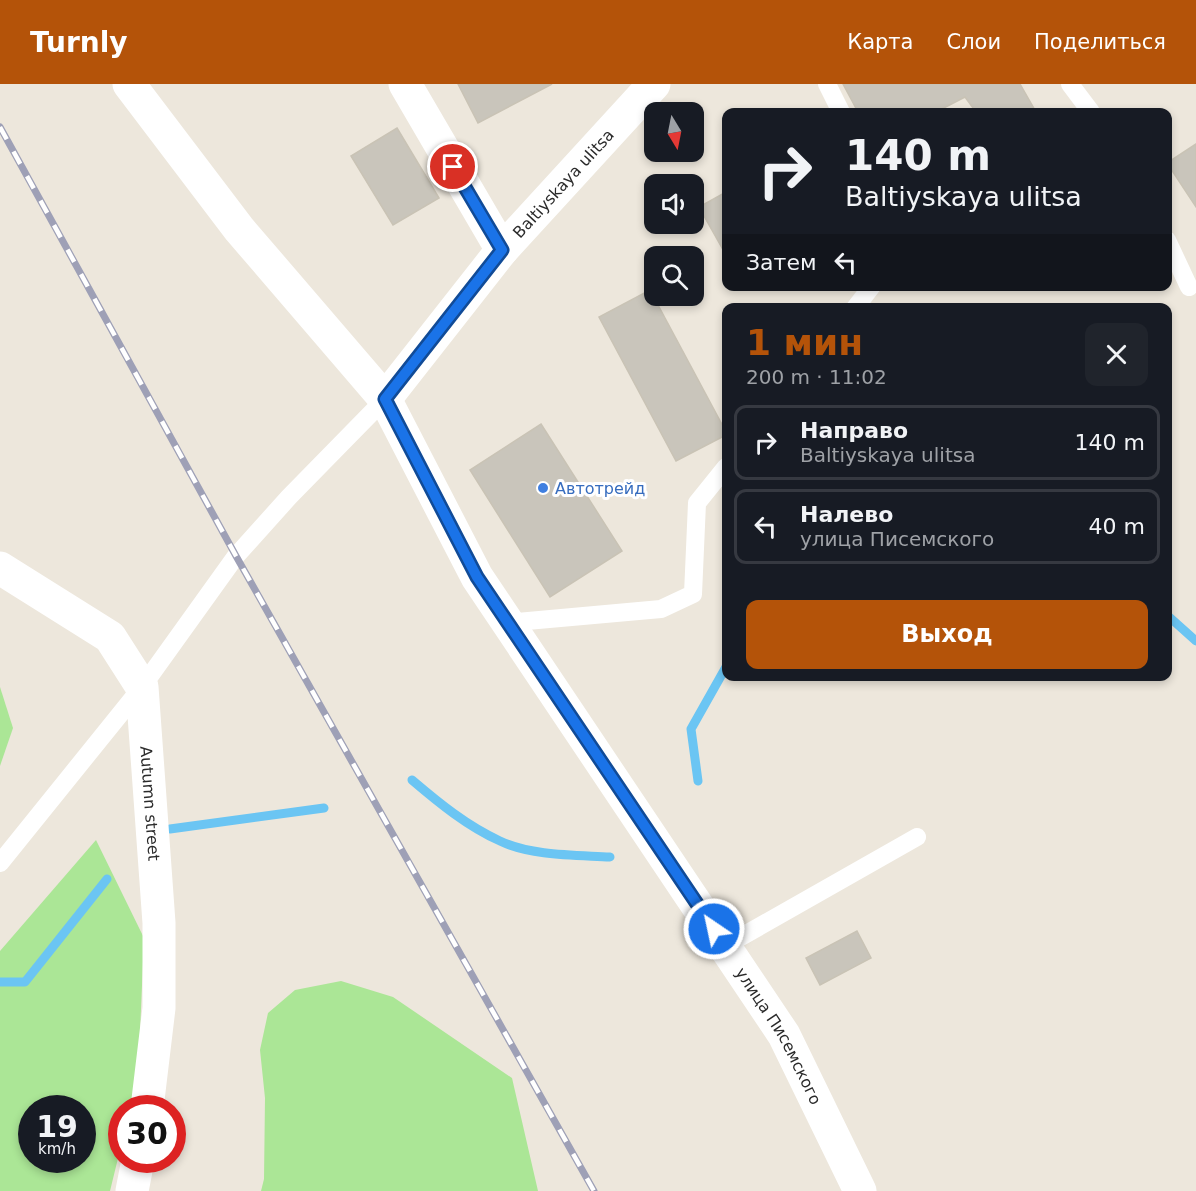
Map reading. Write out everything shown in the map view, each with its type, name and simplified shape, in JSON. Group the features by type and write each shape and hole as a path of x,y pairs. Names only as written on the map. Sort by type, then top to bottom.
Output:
{"street":[{"name":"улица Писемского","path":"129,84 239,229 385,399 477,577 784,1035 860,1191"},
{"path":"405,84 502,250"},
{"name":"Baltiyskaya ulitsa","path":"385,399 502,250 654,84"},
{"name":"Autumn street","path":"0,568 110,637 142,687 159,924 159,1008 149,1095"},
{"path":"132,1191 135,1173"}],"lane":[{"path":"827,84 840,108"},
{"path":"1070,84 1088,108"},
{"path":"1172,251 1188,287"},
{"path":"859,303 868,291"},
{"path":"0,863 142,687 236,556 289,497 385,399"},
{"path":"506,623 661,609 693,594 697,503 722,472"},
{"path":"725,946 917,837"}],"green space":[{"path":"0,687 13,728 0,766"},
{"path":"96,840 144,938 138,1080 134,1095 108,1095 108,1173 114,1173 110,1191 0,1191 0,951"},
{"path":"341,981 393,997 512,1078 538,1191 261,1191 264,1179 265,1098 260,1050 268,1013 295,990"}],"building":[{"path":"458,84 552,84 478,123"},
{"path":"843,84 1020,84 1034,108 973,108 965,97 944,108 856,108"},
{"path":"397,128 439,198 393,225 351,156"},
{"path":"1196,144 1196,207 1172,171 1172,160"},
{"path":"722,194 722,248 704,216 704,204"},
{"path":"644,293 644,306 659,306 722,425 722,437 676,461 599,317"},
{"path":"541,424 622,551 550,597 470,470"},
{"path":"857,931 871,958 820,985 806,958"}],"waterway":[{"path":"1172,619 1196,641"},
{"path":"698,781 691,729 722,674"},
{"path":"412,780 465,821 512,846 554,854 610,857"},
{"path":"170,829 324,808"},
{"path":"0,982 25,982 107,879"}],"railway":[{"path":"0,127 236,556 594,1191"}],"place":[{"name":"Автотрейд","path":"543,488"}],"route":[{"path":"453,167 502,250 385,399 477,577 714,929"}]}
